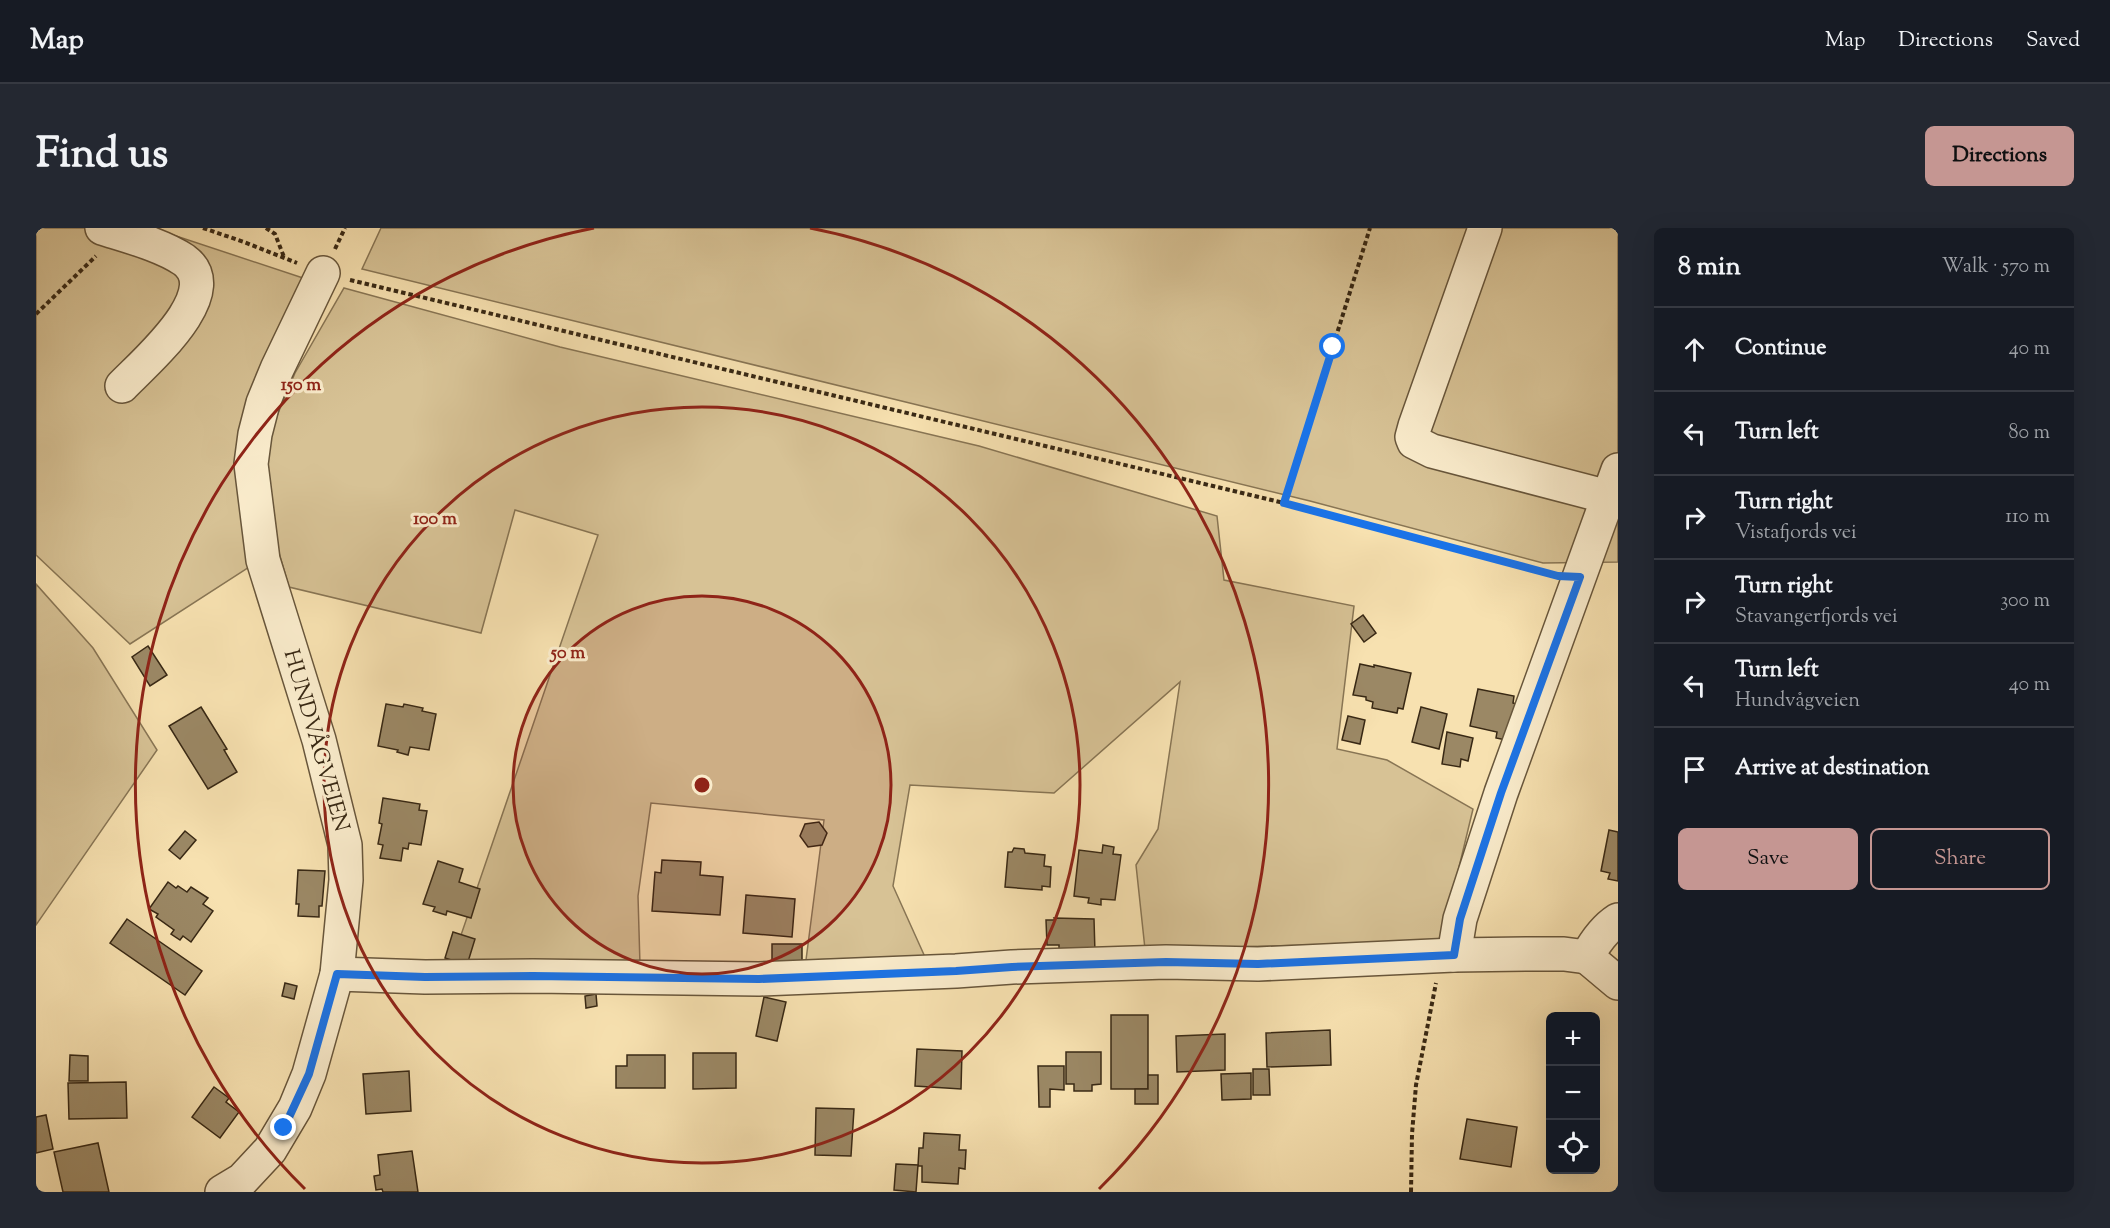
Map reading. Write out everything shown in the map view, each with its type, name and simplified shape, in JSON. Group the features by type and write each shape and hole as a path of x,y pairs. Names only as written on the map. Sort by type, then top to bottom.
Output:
{"street":[{"path":"1448,956 1501,793 1613,483 1432,451 1414,442 1412,437 1415,426 1485,228"},
{"path":"109,230 168,252 186,262 196,276 196,291 187,315 122,386"},
{"name":"HUNDVÅGVEIEN","path":"222,1192 242,1180 270,1150 295,1108 309,1074 337,974 346,880 345,845 319,740 262,560 251,464 255,434 263,403 323,273"},
{"path":"1587,957 1597,940 1609,926 1618,920"},
{"path":"337,974 425,977 759,979 1166,962 1258,964 1564,954 1587,957 1618,983"}],"path":[{"path":"203,228 323,273 1284,503 1558,576 1580,577"},
{"path":"266,228 275,234 284,258"},
{"path":"1284,503 1370,228"},
{"path":"36,314 107,246 109,230"},
{"path":"1411,1192 1416,1085 1424,1038 1448,956"}],"shaded area":[{"path":"36,228 152,228 315,282 273,365 260,560 130,644 36,555"},
{"path":"381,228 1618,228 1618,562 1543,563 1310,501 362,269"},
{"path":"344,288 560,347 979,446 1217,516 1224,580 1354,606 1337,749 1387,760 1473,809 1441,942 1145,949 1136,865 1158,829 1180,682 1054,793 910,785 893,886 925,957 806,960 824,820 651,803 638,896 640,965 461,969 461,935 598,535 515,510 481,633 289,587 277,546 267,458 273,425 295,373"},
{"path":"36,584 93,648 157,750 36,925"}],"building":[{"path":"1363,615 1376,633 1364,642 1351,624"},
{"path":"148,646 167,675 150,686 132,657"},
{"path":"1360,664 1411,673 1403,709 1398,708 1397,713 1372,708 1373,702 1366,700 1366,697 1353,695"},
{"path":"1478,689 1514,696 1513,703 1519,705 1511,741 1496,738 1497,732 1470,726"},
{"path":"386,704 403,707 404,704 423,708 422,711 436,714 429,750 410,747 408,755 397,752 398,750 378,746"},
{"path":"201,707 227,749 224,750 237,772 208,789 169,726"},
{"path":"1421,707 1447,714 1439,749 1412,742"},
{"path":"1348,716 1365,720 1360,744 1342,740"},
{"path":"1447,732 1473,738 1468,761 1461,759 1460,767 1442,764"},
{"path":"383,798 420,804 419,810 427,811 421,845 409,843 408,849 403,848 401,861 380,858 383,845 378,844 382,824 379,823"},
{"path":"819,822 827,833 822,845 808,847 800,836 805,824"},
{"path":"1609,830 1618,832 1618,881 1608,879 1610,873 1601,871"},
{"path":"185,831 196,840 180,859 169,850"},
{"path":"1103,845 1114,847 1113,854 1121,855 1115,900 1101,899 1101,905 1088,903 1089,898 1074,896 1079,850 1102,853"},
{"path":"1014,848 1024,849 1025,853 1045,855 1044,866 1051,867 1050,887 1042,886 1042,890 1005,887 1008,852 1012,852"},
{"path":"662,860 701,862 700,875 723,877 720,915 652,911 655,872 661,873"},
{"path":"438,861 463,869 459,882 480,889 471,918 447,911 446,915 433,911 435,907 423,904"},
{"path":"298,870 325,871 319,917 298,916 299,904 296,904"},
{"path":"168,882 187,892 191,887 208,898 203,904 213,911 191,942 183,936 180,940 171,934 174,930 156,917 158,914 149,909"},
{"path":"746,895 795,899 792,937 743,933"},
{"path":"1054,918 1094,919 1095,953 1059,953 1059,945 1047,945 1046,920 1055,920"},
{"path":"127,919 202,971 185,995 110,943"},
{"path":"453,932 475,939 467,965 445,958"},
{"path":"772,944 802,944 802,967 772,967"},
{"path":"285,983 297,986 294,999 282,996"},
{"path":"596,994 597,1006 586,1008 585,996"},
{"path":"764,997 786,1002 777,1041 756,1036"},
{"path":"1111,1015 1148,1015 1148,1089 1111,1089"},
{"path":"1330,1030 1331,1065 1267,1067 1266,1033"},
{"path":"1225,1034 1225,1070 1177,1072 1176,1036"},
{"path":"917,1049 962,1051 961,1089 915,1086"},
{"path":"1066,1052 1101,1052 1101,1084 1092,1085 1092,1091 1074,1091 1074,1084 1066,1084"},
{"path":"693,1053 736,1053 736,1088 693,1089"},
{"path":"70,1055 88,1056 88,1081 69,1081"},
{"path":"627,1055 665,1055 665,1088 616,1088 616,1066 627,1066"},
{"path":"1038,1066 1064,1066 1064,1090 1050,1089 1050,1107 1039,1107"},
{"path":"1253,1069 1269,1069 1270,1095 1253,1095"},
{"path":"409,1071 411,1111 366,1114 363,1074"},
{"path":"1251,1073 1251,1099 1222,1100 1221,1074"},
{"path":"1148,1075 1158,1075 1158,1104 1135,1104 1135,1089 1148,1089"},
{"path":"126,1082 127,1118 69,1119 68,1083"},
{"path":"214,1087 229,1098 226,1102 239,1112 220,1138 192,1117"},
{"path":"816,1108 854,1109 851,1156 815,1155"},
{"path":"46,1115 53,1149 36,1153 36,1117"},
{"path":"1467,1119 1517,1127 1511,1167 1460,1159"},
{"path":"924,1133 960,1135 959,1150 966,1150 965,1169 959,1168 958,1184 922,1182 922,1166 918,1166 919,1148 923,1148"},
{"path":"98,1143 109,1192 63,1192 54,1152"},
{"path":"412,1151 418,1192 376,1190 374,1176 380,1175 378,1155"},
{"path":"896,1164 918,1165 916,1192 894,1190"}],"route":[{"path":"284,1128 309,1074 337,974 425,977 759,979 1012,967 1166,962 1258,964 1454,955 1460,919 1501,793 1580,577 1558,576 1284,503 1333,347"}]}
